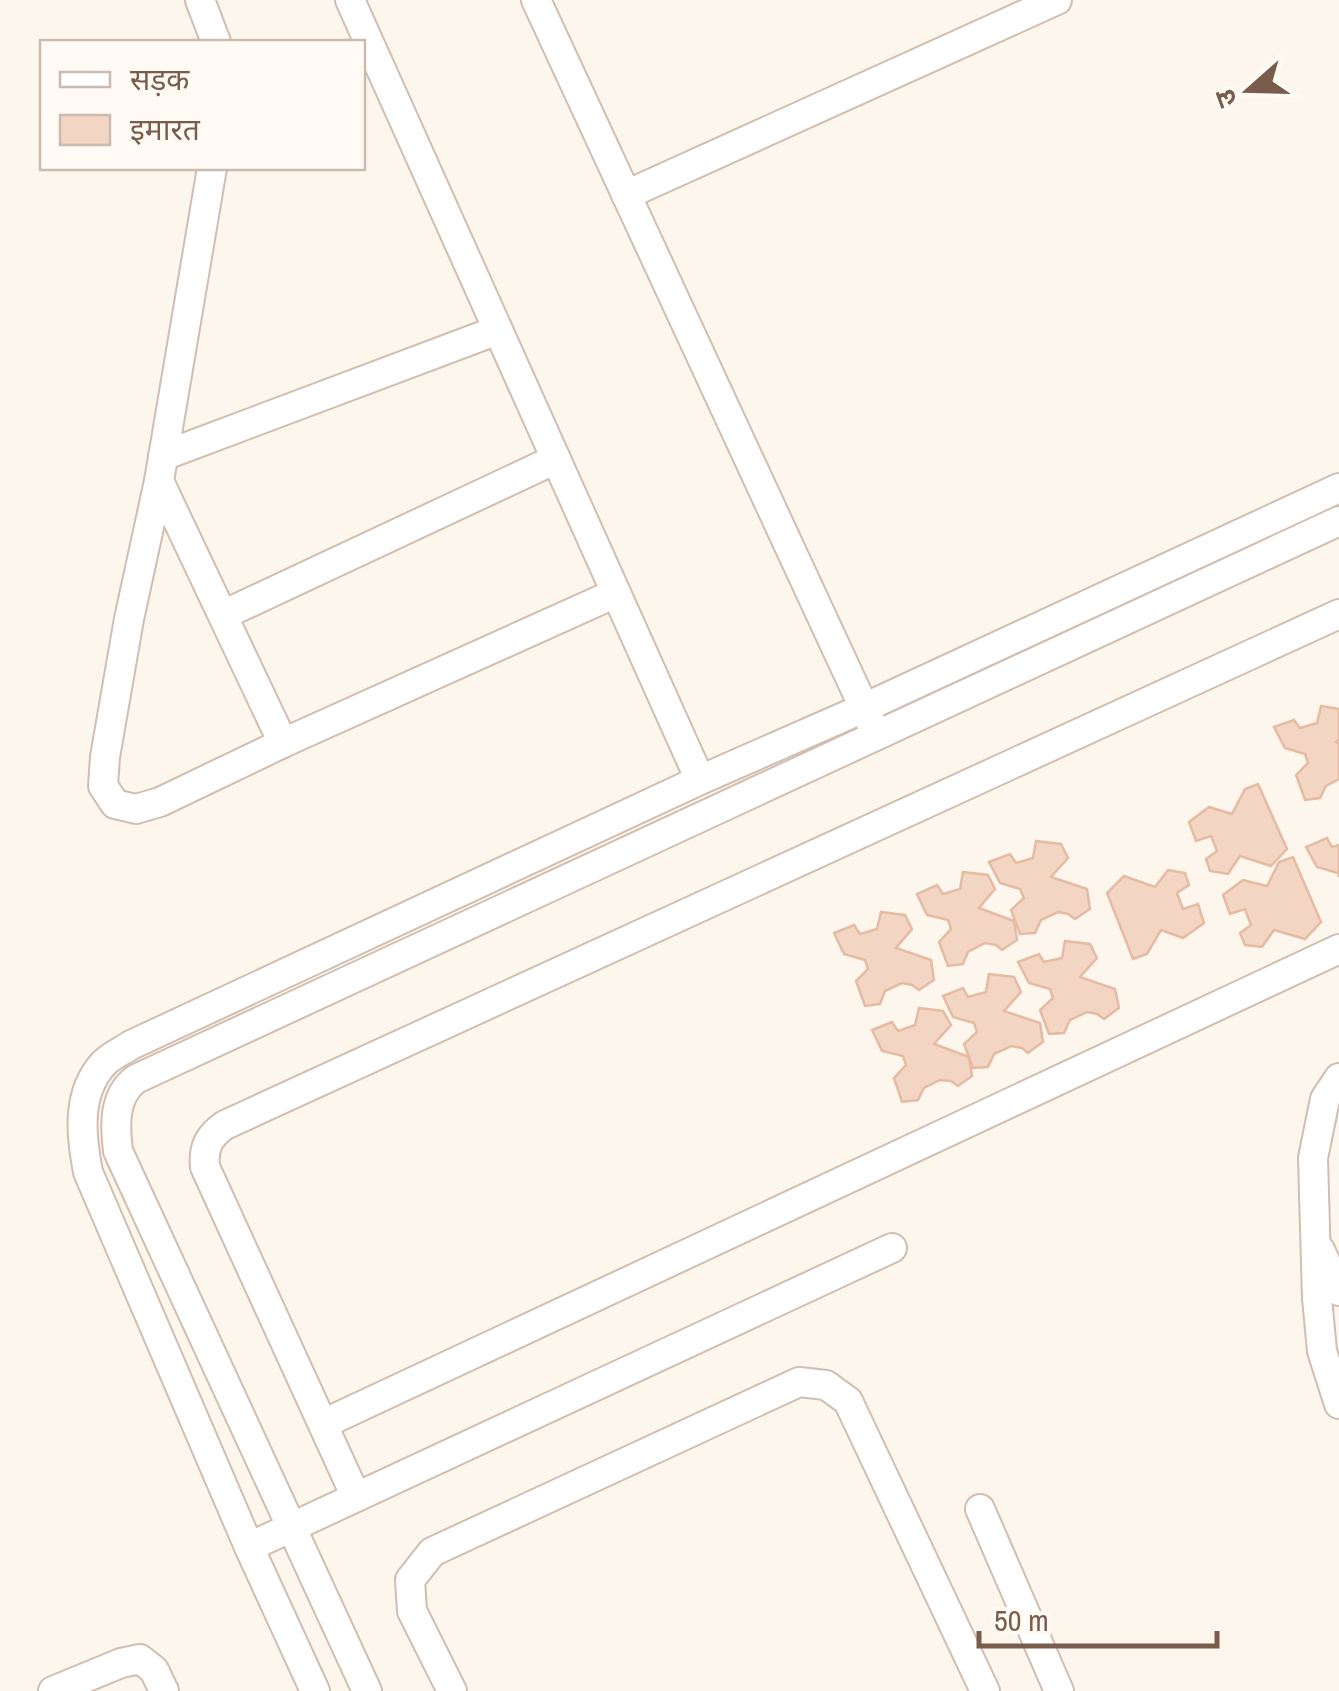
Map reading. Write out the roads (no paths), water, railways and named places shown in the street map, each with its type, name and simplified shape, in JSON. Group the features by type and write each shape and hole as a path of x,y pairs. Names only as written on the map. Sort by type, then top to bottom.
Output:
{"street":[{"path":"200,0 215,40"},
{"path":"350,0 700,780"},
{"path":"626,195 1057,0"},
{"path":"540,1 877,735"},
{"path":"365,97 388,86"},
{"path":"214,170 104,756 103,786 114,804 136,809 160,802 616,593"},
{"path":"160,469 498,330"},
{"path":"223,615 556,459"},
{"path":"160,469 283,743"},
{"path":"315,1691 88,1172 82,1143 84,1101 103,1064 131,1045 1339,488"},
{"path":"367,1691 118,1151 115,1126 127,1086 1339,521"},
{"path":"356,1497 204,1167 207,1142 215,1132 1339,614"},
{"path":"323,1424 1339,949"},
{"path":"1339,1078 1325,1099 1313,1158 1322,1351 1339,1404"},
{"path":"1316,1240 1339,1292"},
{"path":"249,1547 892,1248"},
{"path":"452,1691 412,1611 410,1580 432,1552 799,1382 826,1385 848,1401 986,1691"},
{"path":"980,1510 1059,1691"},
{"path":"52,1691 121,1662 140,1659 154,1670 164,1691"}]}
